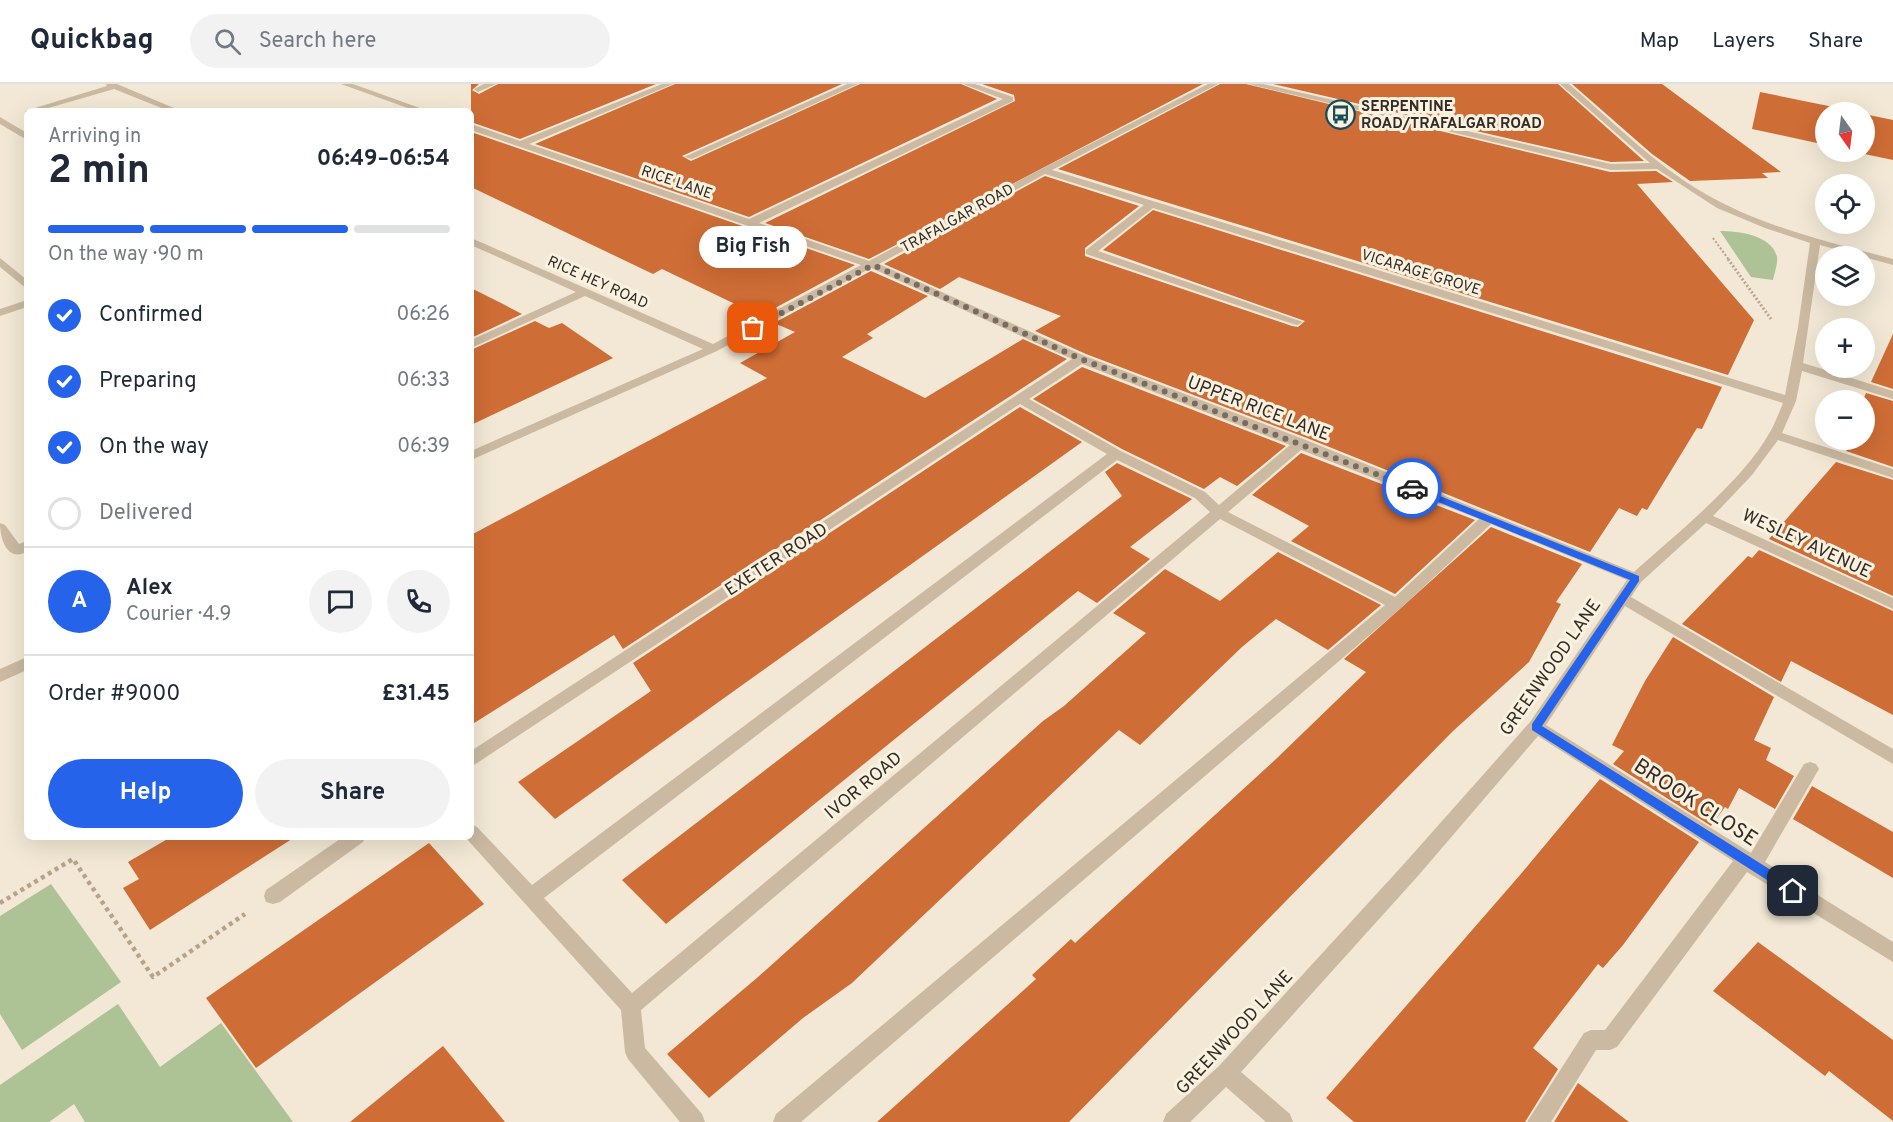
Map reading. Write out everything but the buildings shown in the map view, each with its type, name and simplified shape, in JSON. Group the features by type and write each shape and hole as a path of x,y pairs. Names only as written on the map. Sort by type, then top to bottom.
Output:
{"street":[{"path":"345,84 415,108"},
{"path":"478,89 492,84"},
{"path":"521,144 669,84"},
{"path":"689,157 854,84"},
{"path":"750,223 1010,99 967,84"},
{"name":"TRAFALGAR ROAD","path":"474,455 713,349 1044,171 1214,84"},
{"path":"1252,84 1611,167 1658,166"},
{"path":"1564,84 1658,166 1702,195 1743,214 1815,241 1893,262"},
{"path":"40,108 113,85 170,108"},
{"path":"14,116 24,132"},
{"name":"RICE LANE","path":"474,128 873,265"},
{"name":"VICARAGE GROVE","path":"1044,171 1790,401"},
{"path":"1152,204 1090,252 1297,322"},
{"name":"GREENWOOD LANE","path":"1174,1122 1226,1072 1410,871 1536,727 1636,579 1704,517 1747,472 1775,435 1790,401 1804,327 1815,241"},
{"name":"RICE HEY ROAD","path":"474,242 713,349"},
{"path":"0,261 24,283"},
{"name":"UPPER RICE LANE","path":"873,265 1081,359 1301,443 1636,579"},
{"path":"474,343 584,292"},
{"path":"0,313 24,304"},
{"name":"EXETER ROAD","path":"474,758 1081,359"},
{"path":"1797,361 1893,395"},
{"path":"1020,399 1116,454 1200,495 1218,512 1396,604"},
{"path":"1775,435 1893,474"},
{"name":"IVOR ROAD","path":"631,1006 1301,443"},
{"path":"531,897 1116,454"},
{"name":"WESLEY AVENUE","path":"1704,517 1893,604"},
{"path":"784,1122 1396,604 1489,518"},
{"path":"0,528 17,551 24,548"},
{"path":"1622,598 1893,757"},
{"path":"0,676 24,664"},
{"name":"BROOK CLOSE","path":"1536,727 1893,953"},
{"path":"1538,1122 1591,1040 1610,1040 1749,863 1809,769"},
{"path":"474,835 631,1006 635,1052 694,1122"},
{"path":"273,896 353,840"},
{"path":"1226,1072 1282,1122"}],"path":[{"path":"1710,236 1797,361"},
{"path":"0,903 73,859 153,977 273,896"}],"green space":[{"path":"1720,231 1745,233 1769,244 1777,257 1773,280 1751,277"},
{"path":"51,884 121,982 22,1050 0,1014 0,916"},
{"path":"118,1004 160,1067 221,1023 293,1122 85,1122 74,1104 49,1122 0,1122 0,1085"}],"way so far":[{"path":"753,328 873,265 1081,359 1412,488"}],"place":[{"name":"SERPENTINE ROAD/TRAFALGAR ROAD","path":"1340,115"},
{"name":"Big Fish","path":"753,328"}],"route":[{"path":"1412,488 1636,579 1536,727 1793,891"}]}
